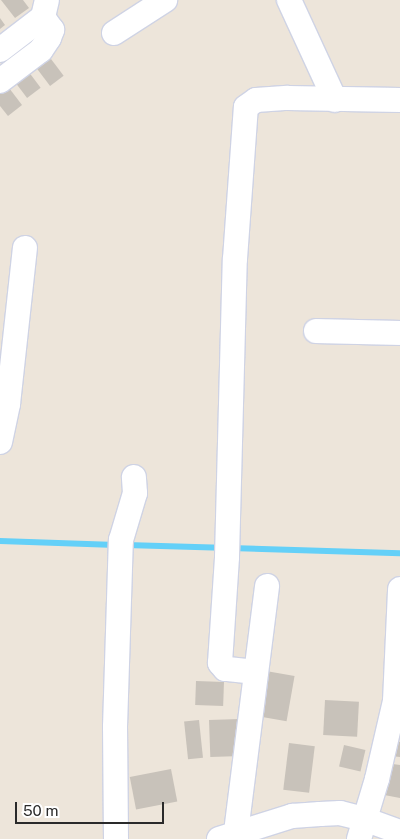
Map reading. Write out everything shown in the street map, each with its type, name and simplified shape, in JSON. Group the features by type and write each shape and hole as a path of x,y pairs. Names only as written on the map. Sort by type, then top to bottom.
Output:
{"street":[{"path":"114,33 165,0"},
{"path":"289,0 335,100"},
{"path":"0,50 45,9 52,30 49,38 41,50 0,82"},
{"path":"256,672 224,669 220,663 227,548 235,259 246,107 256,100 288,98 400,100"},
{"path":"0,442 8,404 25,248"},
{"path":"316,331 400,333"},
{"path":"116,839 115,727 121,548 135,493 134,477"},
{"path":"267,586 256,672 228,836 292,816 311,814 340,814 362,829 400,832"},
{"path":"362,829 377,779 395,701 400,589"}],"building":[{"path":"1,0 23,0 29,8 15,18"},
{"path":"0,18 5,25 0,29"},
{"path":"48,55 64,76 50,86 34,65"},
{"path":"25,67 41,88 27,98 11,77"},
{"path":"6,84 22,105 8,116 0,106 0,89"},
{"path":"266,671 295,676 287,721 258,716"},
{"path":"196,681 224,682 223,706 195,705"},
{"path":"325,700 359,702 357,737 323,735"},
{"path":"240,719 241,756 210,757 209,720"},
{"path":"199,720 203,758 188,759 184,722"},
{"path":"392,740 400,742 400,757 390,756"},
{"path":"289,743 315,746 309,793 283,790"},
{"path":"344,745 365,750 360,771 339,766"},
{"path":"385,763 400,765 400,798 379,794"},
{"path":"171,769 177,801 136,809 130,777"}],"waterway":[{"path":"0,541 116,545"},
{"path":"126,545 400,553"}]}
